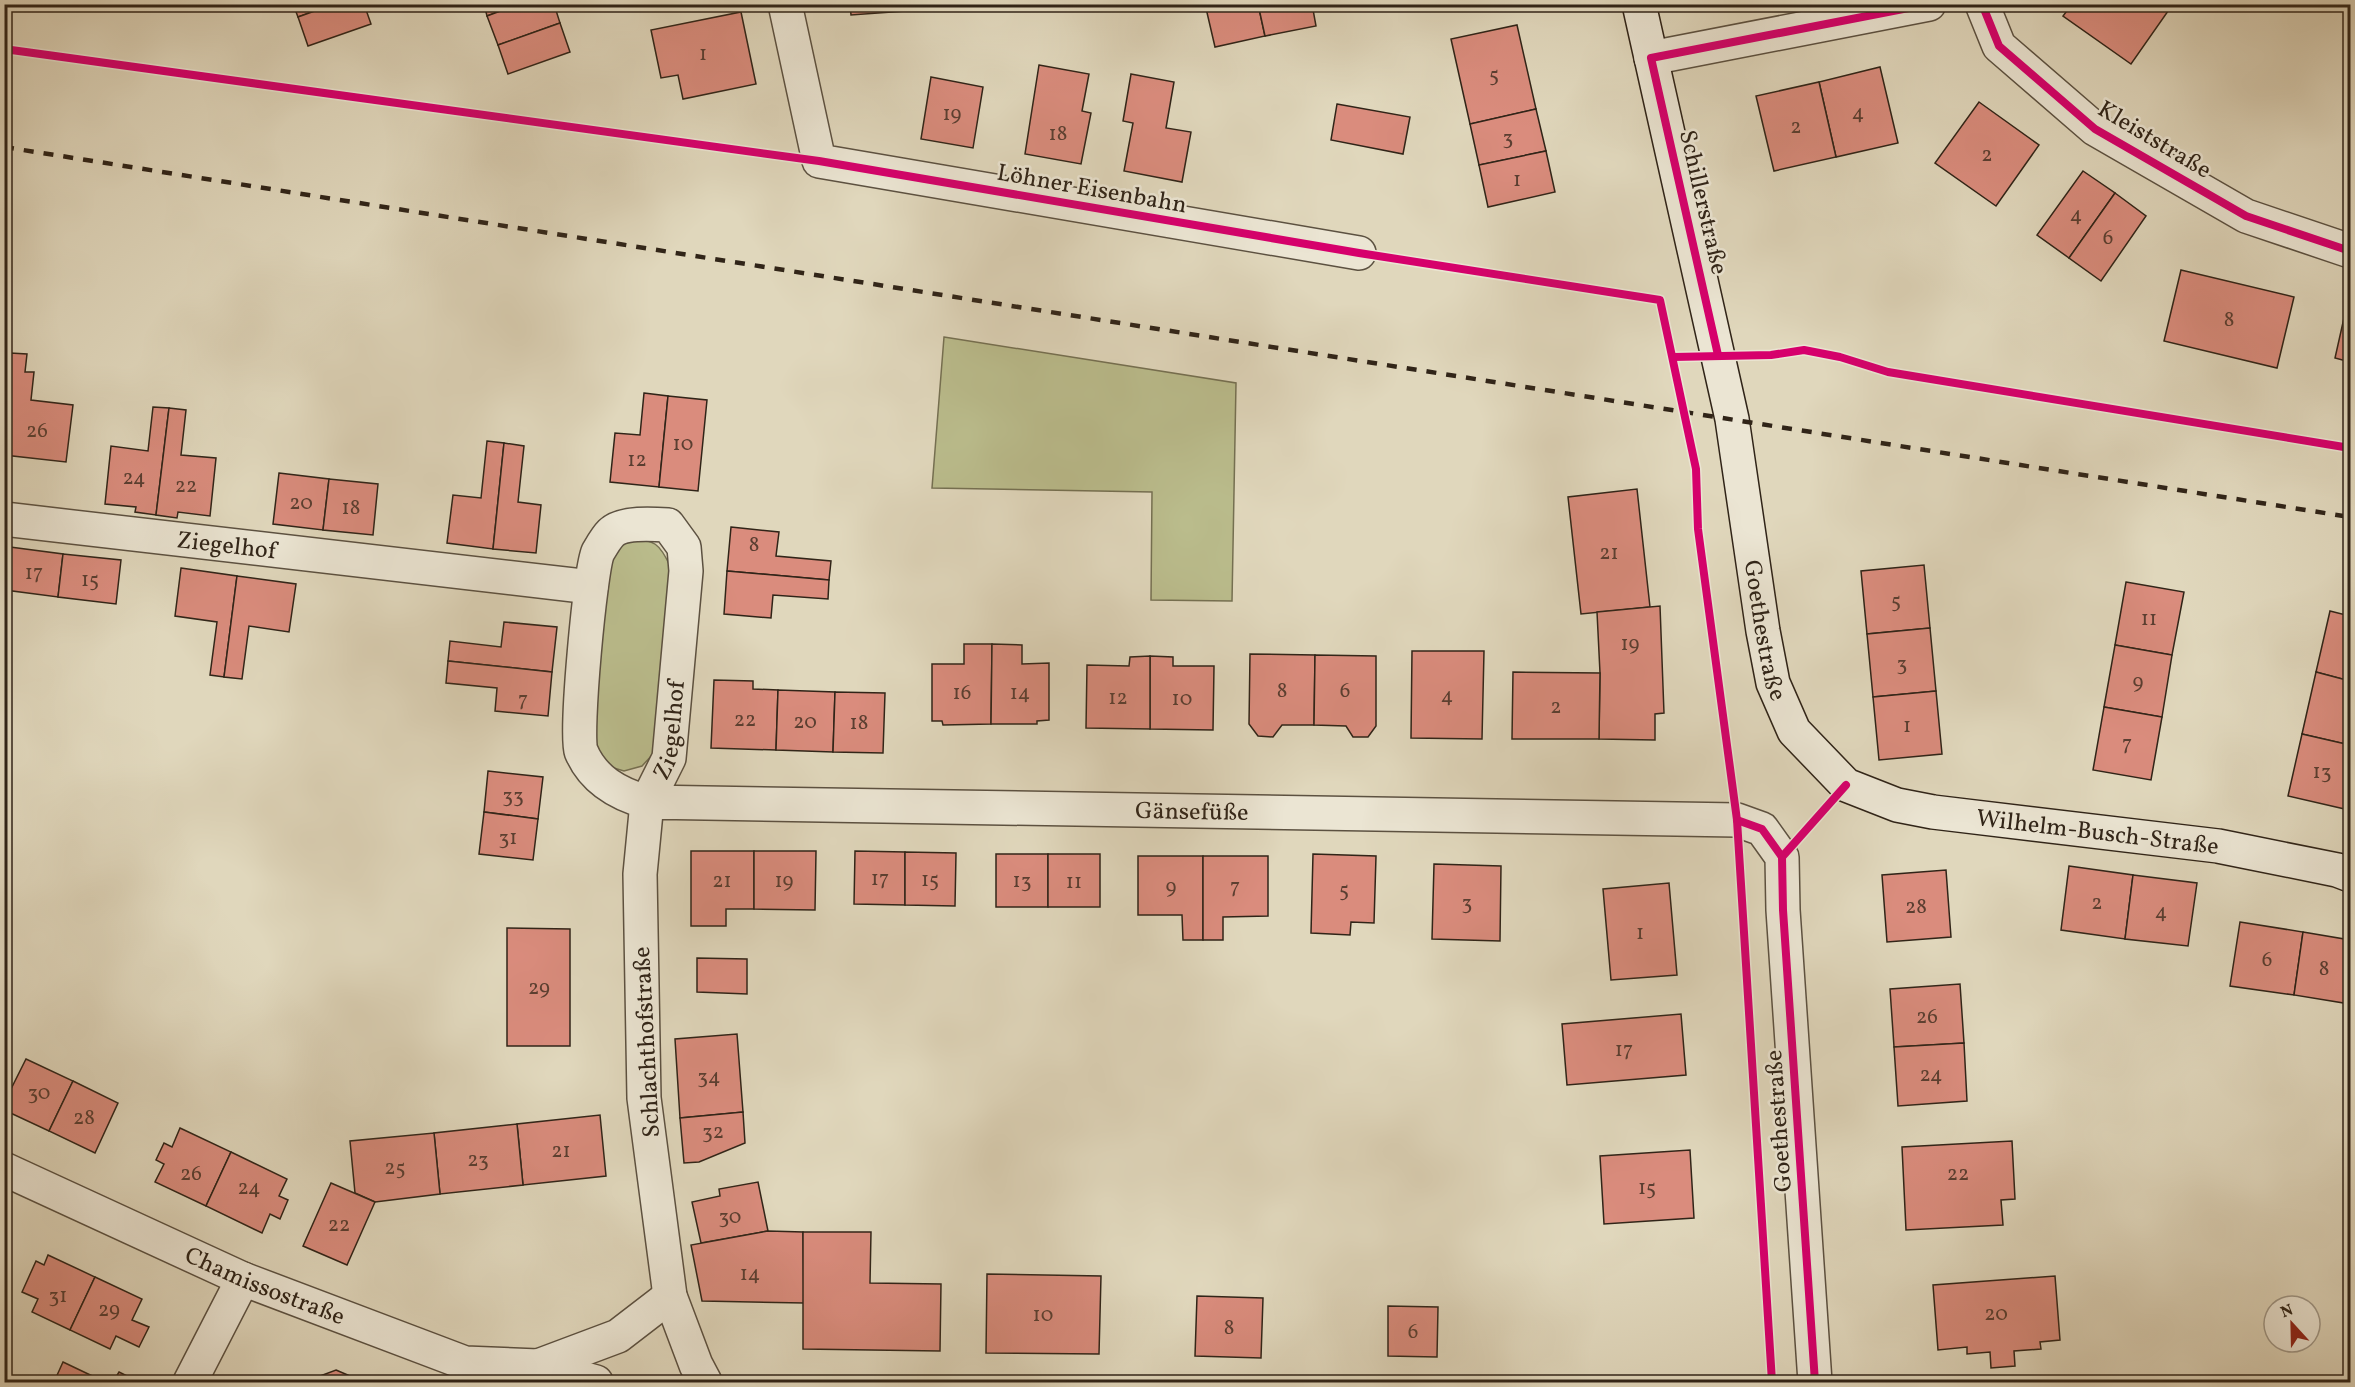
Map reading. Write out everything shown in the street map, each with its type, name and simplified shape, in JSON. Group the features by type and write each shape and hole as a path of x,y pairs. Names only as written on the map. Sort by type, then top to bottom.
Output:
{"street":[{"name":"Löhner Eisenbahn","path":"784,4 819,161 1359,253"},
{"name":"Schillerstraße","path":"1639,4 1718,355"},
{"path":"1651,58 1929,4"},
{"name":"Kleiststraße","path":"1982,4 2000,46 2095,129 2246,216 2350,251"},
{"name":"Goethestraße","path":"1718,355 1732,419 1763,631 1773,683 1794,731 1846,785"},
{"name":"Ziegelhof","path":"4,519 591,587"},
{"name":"Ziegelhof","path":"641,523 668,525 684,547 686,571 669,758 647,802 623,795 604,782 588,766 580,748 579,725 591,587 598,553 612,532 641,523"},
{"name":"Wilhelm-Busch-Straße","path":"1846,785 1898,805 1932,812 2218,846 2337,870 2350,875"},
{"name":"Gänsefüße","path":"647,802 1737,820"},
{"name":"Schlachthofstraße","path":"647,802 640,874 644,1098 670,1296 705,1383"},
{"name":"Goethestraße","path":"1737,820 1762,829 1782,857 1783,910 1815,1383"},
{"name":"Chamissostraße","path":"4,1169 243,1280 465,1363 538,1366 596,1383"},
{"path":"190,1383 243,1280"},
{"name":"Chamissostraße","path":"538,1366 618,1336 670,1296"}],"green space":[{"path":"944,337 1236,383 1232,601 1151,600 1152,492 932,488"},
{"path":"630,539 645,540 655,544 663,552 670,566 654,753 642,766 624,771 607,766 596,752 593,734 607,565 614,549"}],"building":[{"path":"293,4 334,4 298,17"},
{"path":"334,4 364,4 371,24 308,46 298,17"},
{"path":"484,4 519,4 487,16"},
{"path":"519,4 554,4 560,23 498,45 487,16"},
{"path":"850,4 919,4 919,10 851,15"},
{"path":"1205,4 1258,4 1265,36 1215,47"},
{"path":"1258,4 1312,4 1316,26 1265,36"},
{"path":"2072,4 2173,4 2131,64 2063,16"},
{"path":"741,12 756,84 683,99 678,75 661,78 651,30"},
{"path":"560,23 570,52 508,74 498,45"},
{"path":"1517,25 1536,109 1470,124 1451,39"},
{"path":"1039,65 1089,74 1082,111 1091,113 1081,164 1025,154"},
{"path":"1880,67 1898,143 1836,157 1819,82"},
{"path":"1131,74 1174,82 1166,128 1191,132 1182,182 1124,171 1133,123 1123,121"},
{"path":"931,77 983,87 973,148 921,139"},
{"path":"1819,82 1836,157 1774,171 1756,96"},
{"path":"1979,102 2039,145 1996,206 1935,163"},
{"path":"1337,104 1410,117 1403,154 1331,140"},
{"path":"1536,109 1546,151 1479,165 1470,124"},
{"path":"1546,151 1555,192 1488,207 1479,165"},
{"path":"2083,171 2115,193 2069,258 2037,235"},
{"path":"2115,193 2146,216 2101,281 2069,258"},
{"path":"2181,270 2294,297 2277,368 2164,341"},
{"path":"2348,300 2350,300 2350,362 2335,358"},
{"path":"4,352 10,353 4,397"},
{"path":"10,353 27,354 25,372 34,372 31,400 73,405 66,462 4,455 4,397"},
{"path":"644,393 668,396 659,487 610,482 615,433 640,435"},
{"path":"668,396 707,400 698,491 659,487"},
{"path":"153,407 169,408 156,515 135,512 136,507 105,504 111,446 148,451"},
{"path":"169,408 186,410 181,455 216,458 210,516 178,512 177,518 156,515"},
{"path":"487,441 504,443 493,549 447,543 453,495 481,498"},
{"path":"504,443 524,446 518,502 541,505 536,553 493,549"},
{"path":"279,473 329,479 323,530 273,524"},
{"path":"329,479 378,484 373,535 323,530"},
{"path":"1637,489 1650,607 1581,614 1568,497"},
{"path":"731,527 779,532 776,556 831,561 829,580 727,571"},
{"path":"10,547 63,554 58,597 5,590"},
{"path":"63,554 121,560 116,604 58,597"},
{"path":"1924,565 1930,628 1867,634 1861,571"},
{"path":"181,568 237,576 224,677 210,675 217,622 175,616"},
{"path":"727,571 829,580 828,599 773,595 771,618 724,614"},
{"path":"237,576 296,584 289,632 249,626 242,679 224,677"},
{"path":"2126,582 2184,592 2172,655 2115,645"},
{"path":"1660,606 1664,713 1655,714 1655,740 1599,739 1600,673 1597,612"},
{"path":"2330,611 2350,616 2350,681 2316,672"},
{"path":"504,622 557,627 552,672 448,661 450,641 501,647"},
{"path":"1930,628 1936,691 1873,697 1867,634"},
{"path":"964,644 992,644 991,724 943,725 942,721 932,721 932,664 964,664"},
{"path":"992,644 1022,645 1022,664 1049,663 1049,720 1037,721 1037,724 991,724"},
{"path":"2115,645 2172,655 2162,717 2104,707"},
{"path":"1412,651 1484,651 1482,739 1411,738"},
{"path":"1250,654 1315,655 1314,725 1282,725 1273,737 1258,736 1249,724"},
{"path":"1315,655 1376,656 1376,726 1368,737 1353,737 1346,726 1314,725"},
{"path":"1150,656 1173,657 1173,666 1214,666 1213,730 1150,729"},
{"path":"1150,656 1150,729 1086,728 1087,665 1129,666 1130,657"},
{"path":"448,661 552,672 548,716 495,711 497,688 446,683"},
{"path":"1513,672 1600,673 1599,739 1512,739"},
{"path":"2316,672 2350,681 2350,745 2302,734"},
{"path":"714,680 753,681 753,689 778,690 776,750 711,748"},
{"path":"778,690 835,692 833,752 776,750"},
{"path":"1936,691 1942,754 1879,760 1873,697"},
{"path":"835,692 885,693 883,753 833,752"},
{"path":"2104,707 2162,717 2151,780 2093,770"},
{"path":"2302,734 2350,745 2349,810 2288,796"},
{"path":"488,771 543,777 538,819 484,812"},
{"path":"484,812 538,819 533,860 479,854"},
{"path":"691,851 754,851 754,909 726,909 726,926 691,926"},
{"path":"754,851 816,851 815,910 754,909"},
{"path":"855,851 905,852 905,905 854,904"},
{"path":"905,852 956,853 955,906 905,905"},
{"path":"996,854 1048,854 1048,907 996,907"},
{"path":"1048,854 1100,854 1100,907 1048,907"},
{"path":"1313,854 1376,856 1374,923 1351,922 1350,935 1311,933"},
{"path":"1138,856 1203,856 1203,940 1183,940 1182,915 1138,915"},
{"path":"1203,856 1268,856 1268,916 1223,917 1223,940 1203,940"},
{"path":"1434,864 1501,866 1500,941 1432,939"},
{"path":"2069,866 2133,875 2125,939 2061,930"},
{"path":"1946,870 1951,937 1887,942 1882,875"},
{"path":"2133,875 2197,883 2188,946 2125,939"},
{"path":"1669,883 1677,975 1611,980 1603,889"},
{"path":"2240,922 2303,932 2294,995 2230,986"},
{"path":"507,928 570,929 570,1046 507,1046"},
{"path":"2303,932 2350,940 2350,1004 2294,995"},
{"path":"697,958 747,959 747,994 697,992"},
{"path":"1960,984 1964,1043 1894,1047 1890,989"},
{"path":"1681,1014 1686,1075 1567,1085 1562,1024"},
{"path":"737,1034 743,1112 680,1118 675,1039"},
{"path":"1964,1043 1967,1101 1898,1106 1894,1047"},
{"path":"26,1059 73,1081 49,1131 4,1110 4,1103"},
{"path":"73,1081 118,1103 95,1153 49,1131"},
{"path":"743,1112 745,1143 699,1162 684,1163 680,1118"},
{"path":"600,1115 606,1176 523,1185 517,1124"},
{"path":"517,1124 523,1185 440,1194 434,1133"},
{"path":"180,1128 231,1152 206,1206 155,1182 164,1164 156,1160 164,1143 172,1147"},
{"path":"434,1133 440,1194 375,1202 355,1193 350,1141"},
{"path":"2012,1141 2015,1199 2001,1200 2003,1225 1906,1230 1902,1147"},
{"path":"1690,1150 1694,1218 1604,1224 1600,1156"},
{"path":"231,1152 287,1179 279,1196 288,1200 280,1219 270,1214 262,1233 206,1206"},
{"path":"758,1182 768,1231 701,1243 692,1202 720,1196 719,1189"},
{"path":"331,1183 375,1202 347,1265 303,1246"},
{"path":"768,1231 803,1232 804,1303 702,1301 691,1245"},
{"path":"803,1232 871,1232 870,1283 941,1284 940,1351 803,1349"},
{"path":"48,1255 95,1277 70,1330 32,1312 38,1299 22,1292 36,1261 44,1265"},
{"path":"987,1274 1101,1276 1099,1354 986,1353"},
{"path":"2055,1276 2060,1340 2040,1342 2041,1349 2014,1351 2015,1366 1991,1368 1990,1352 1967,1354 1967,1347 1938,1350 1933,1285"},
{"path":"95,1277 142,1299 132,1320 149,1327 139,1347 116,1336 110,1349 70,1330"},
{"path":"1197,1296 1263,1298 1261,1358 1195,1356"},
{"path":"1388,1306 1438,1307 1437,1357 1388,1356"},
{"path":"63,1362 105,1382 54,1382"},
{"path":"336,1370 364,1382 304,1382"},
{"path":"119,1372 139,1382 113,1382"}],"railway":[{"path":"4,147 2350,517"}],"cycle path":[{"path":"1718,355 1651,58 1929,4"},
{"path":"1982,4 1999,46 2095,129 2246,216 2350,251"},
{"path":"4,49 819,161 1359,253 1660,300 1696,469 1698,529 1737,820 1772,1382"},
{"path":"1673,357 1771,355 1804,350 1840,357 1888,372 2350,448"},
{"path":"1782,857 1846,785"},
{"path":"1737,820 1762,829 1782,857 1783,910 1815,1382"}]}
